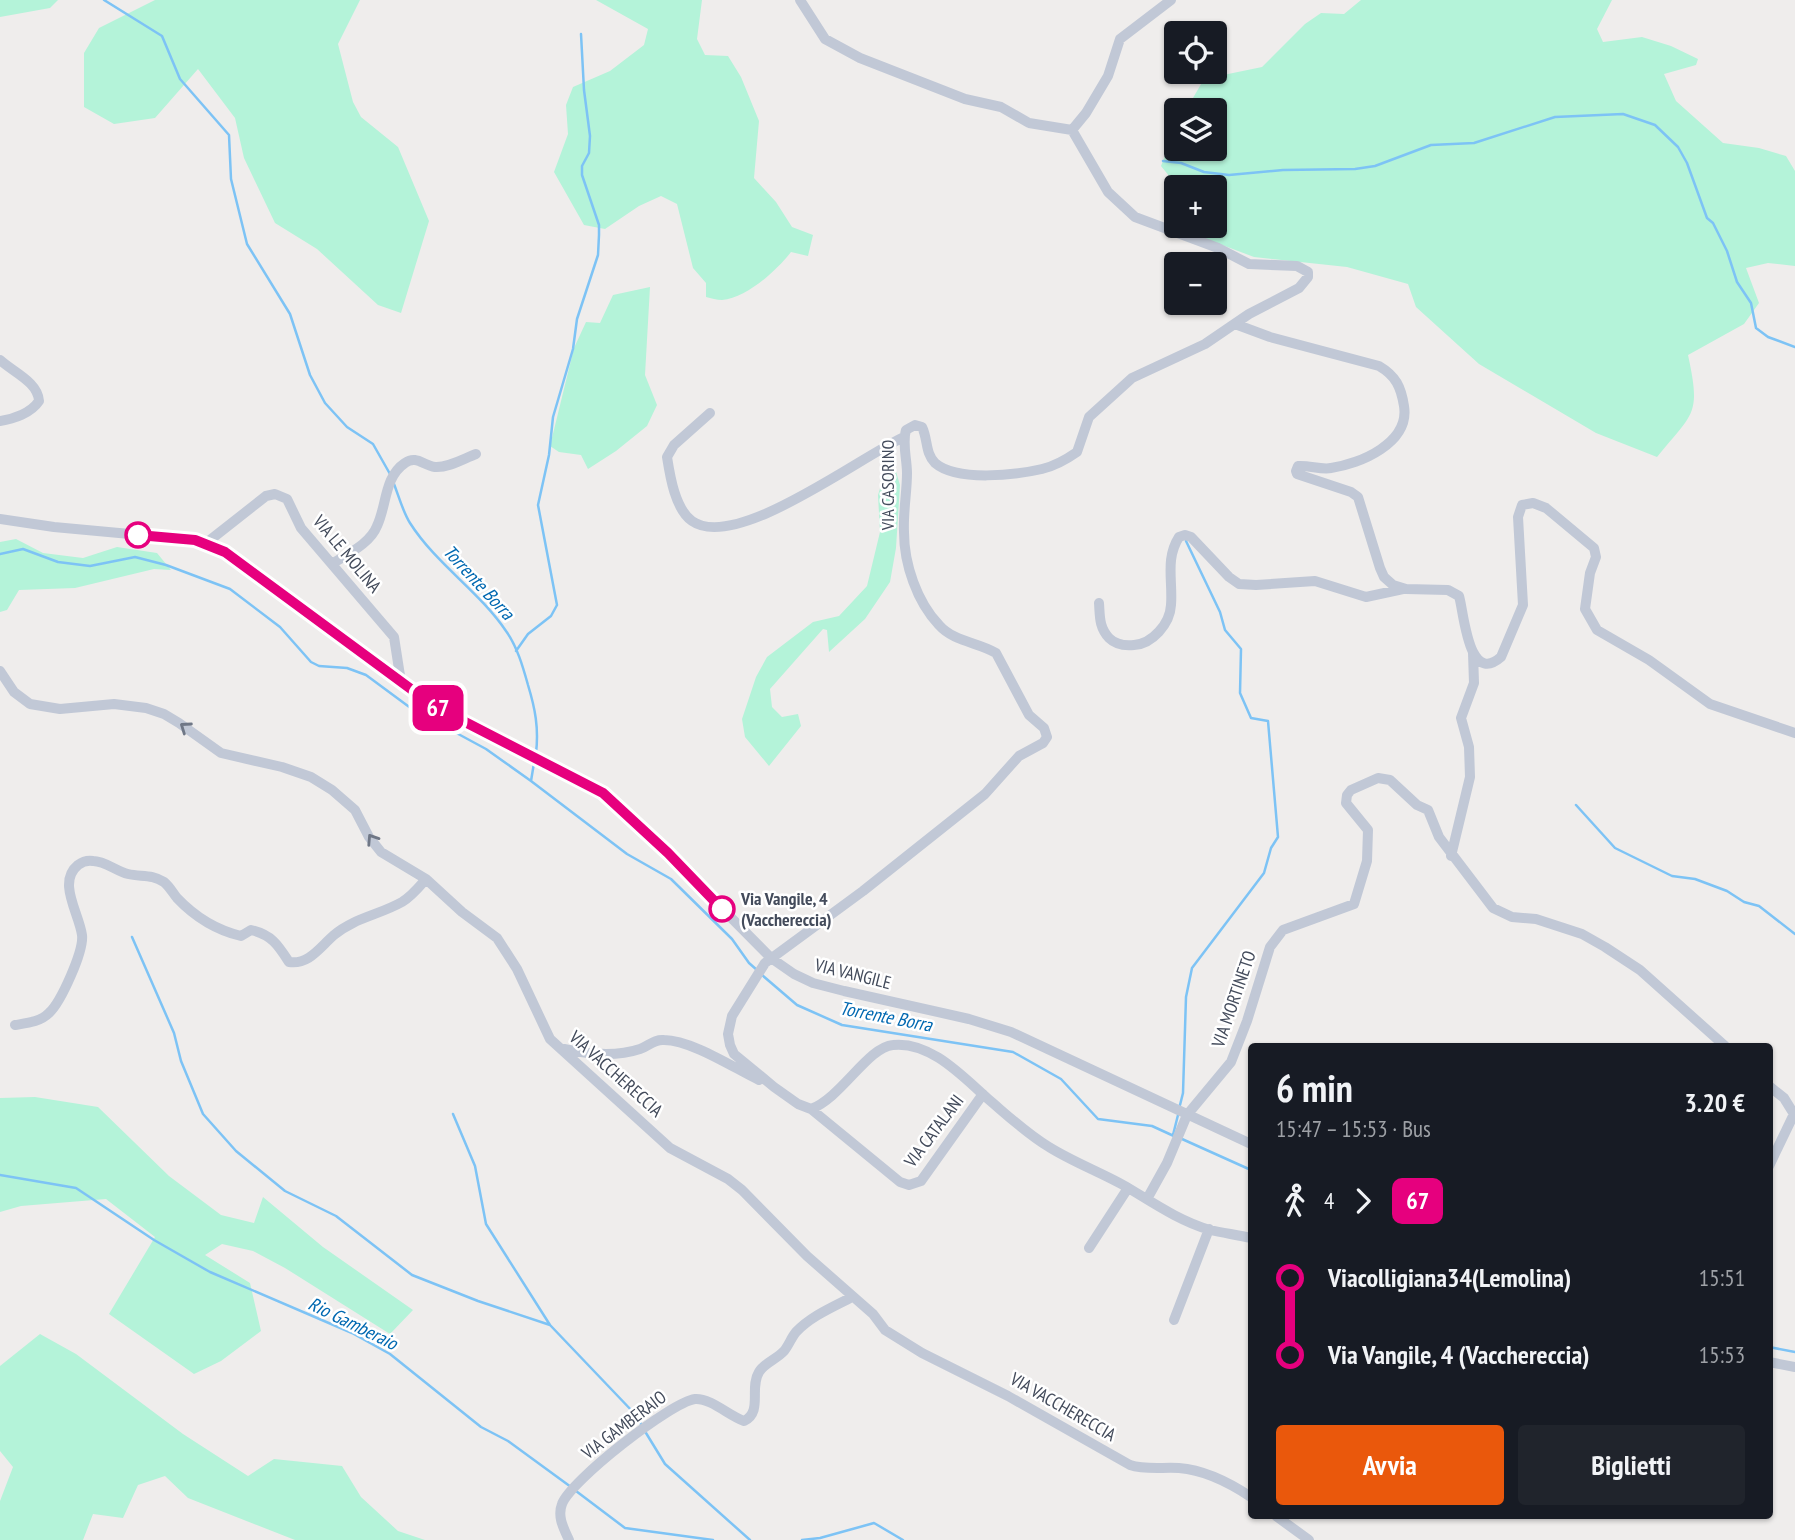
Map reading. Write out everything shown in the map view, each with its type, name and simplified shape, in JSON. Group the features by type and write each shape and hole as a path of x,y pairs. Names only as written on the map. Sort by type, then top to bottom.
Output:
{"street":[{"path":"800,0 825,39 860,58 965,99 1001,107 1029,123 1072,130 1086,113 1108,76 1120,39 1171,0"},
{"name":"VIA CASORINO","path":"769,961 863,891 985,794 1019,756 1043,743 1047,737 1044,728 1029,715 996,653 951,636 927,610 915,587 904,533 907,487 904,438 906,430 915,425 922,428 933,461 963,475 1043,469 1077,452 1090,417 1132,378 1205,344 1249,314 1306,283 1308,272 1297,266 1249,264 1218,248 1135,217 1108,192 1072,130"},
{"path":"1235,324 1270,337 1379,366 1392,374 1401,390 1405,414 1391,440 1378,452 1360,459 1329,469 1298,466 1296,471 1297,474 1351,492 1358,497 1380,568 1393,585 1406,589"},
{"path":"0,360 30,383 39,393 40,401 35,408 25,413 0,421"},
{"path":"710,413 674,445 667,457 682,510 692,522 708,527 731,525 770,511 815,490 904,438"},
{"path":"332,564 365,542 377,528 389,484 395,471 407,461 416,459 434,467 446,466 476,454"},
{"name":"VIA LE MOLINA","path":"205,544 266,496 275,494 287,499 301,528 394,637 401,682"},
{"path":"1473,653 1488,664 1495,663 1506,647 1522,605 1518,517 1522,505 1533,503 1546,508 1594,548 1597,557 1590,573 1585,609 1597,630 1649,660 1710,704 1795,733"},
{"name":"VIA VANGILE","path":"0,519 54,527 195,540 225,552 450,716 596,788 613,800 769,961 813,983 969,1019 1011,1032 1248,1143"},
{"path":"1099,603 1100,627 1112,641 1124,646 1141,645 1154,637 1163,627 1171,608 1172,548 1179,537 1185,535 1191,537 1239,584 1256,586 1315,581 1366,597 1406,589 1448,590 1459,596 1465,632 1473,653 1474,683 1461,718 1469,747 1470,777 1451,856"},
{"name":"VIA VACCHERECCIA","path":"0,671 14,692 30,704 60,709 114,704 146,708 179,723 220,754 244,757 311,777 332,790 355,810 369,837 382,852 426,879 462,912 497,938 517,969 550,1039 670,1148 728,1179 741,1190 807,1256 893,1335 922,1353 1008,1395 1130,1465 1139,1468 1189,1469 1219,1479 1248,1495"},
{"name":"VIA MORTINETO","path":"1147,1199 1167,1163 1186,1115 1231,1062 1270,947 1283,930 1354,904 1367,861 1368,830 1346,803 1347,795 1351,790 1378,778 1390,780 1417,805 1428,810 1439,837 1451,856 1468,873 1493,908 1512,917 1536,919 1581,934 1605,947 1640,970 1722,1043"},
{"path":"15,1025 34,1022 49,1013 57,1003 79,959 82,937 75,905 69,894 68,881 81,862 93,861 127,873 154,876 166,883 178,900 205,922 241,936 251,930 261,932 280,944 289,962 298,964 311,957 332,936 357,919 379,913 404,901 426,879"},
{"path":"769,961 732,1016 727,1034 734,1054 798,1104 811,1110 820,1106 843,1087 875,1052 895,1044 908,1046 938,1058 956,1069 1038,1140 1181,1218 1209,1230 1248,1237"},
{"path":"562,1048 583,1053 611,1053 641,1049 656,1040 677,1041 693,1046 774,1087"},
{"path":"1773,1089 1784,1098 1794,1114 1773,1158"},
{"name":"VIA CATALANI","path":"811,1110 900,1182 909,1185 920,1181 983,1094"},
{"path":"1089,1248 1128,1188"},
{"path":"1174,1320 1209,1230"},
{"name":"VIA GAMBERAIO","path":"569,1540 559,1515 568,1493 584,1477 653,1421 689,1401 703,1399 733,1417 744,1421 751,1418 755,1412 754,1381 760,1369 783,1352 795,1334 811,1320 852,1297"},
{"path":"1773,1363 1795,1367"},
{"path":"1280,1519 1309,1540"}],"green space":[{"path":"0,0 58,0 50,8 0,17"},
{"path":"155,0 360,0 338,44 353,102 361,117 398,147 429,221 401,313 378,305 317,249 275,223 244,158 235,118 198,69 155,118 114,124 84,107 84,53 99,28"},
{"path":"596,0 702,0 697,39 705,55 728,56 741,77 759,121 754,178 776,202 792,227 813,235 808,256 791,252 770,275 751,289 732,298 718,300 706,297 706,283 693,268 677,204 661,196 639,206 605,229 584,225 554,172 568,134 566,105 573,87 610,71 644,45 648,29"},
{"path":"1361,0 1612,0 1597,29 1603,42 1642,37 1671,46 1698,59 1696,65 1664,74 1676,101 1723,143 1759,148 1786,156 1795,171 1795,266 1768,263 1746,268 1759,303 1744,324 1688,355 1694,390 1691,412 1657,457 1596,433 1479,364 1416,307 1408,284 1347,267 1254,257 1204,238 1227,238 1227,175 1168,175 1161,166 1164,158 1164,161 1227,161 1227,98 1193,98 1201,84 1227,84 1227,74 1262,67 1305,24 1321,13 1344,14"},
{"path":"650,287 645,375 657,405 647,426 588,469 581,455 559,452 550,446 574,348 586,322 600,323 613,295"},
{"path":"894,465 900,485 896,548 890,582 865,619 829,652 827,630 823,629 770,689 772,707 782,717 798,714 801,726 769,766 745,737 742,719 756,677 767,657 813,622 839,616 867,586 880,532 878,495 886,469"},
{"path":"16,539 43,553 83,558 117,547 157,553 171,570 154,569 75,588 19,590 7,610 0,612 0,542"},
{"path":"35,1097 98,1107 169,1176 221,1215 254,1223 263,1197 323,1247 413,1310 390,1334 285,1268 253,1251 222,1244 205,1255 250,1283 261,1331 221,1361 194,1374 109,1314 155,1237 106,1199 21,1206 0,1212 0,1098"},
{"path":"40,1334 76,1354 183,1434 248,1476 274,1459 342,1466 361,1497 398,1531 425,1540 295,1540 188,1498 165,1476 138,1485 123,1518 93,1514 83,1540 0,1540 0,1501 13,1467 0,1451 0,1366"}],"waterway":[{"name":"Torrente Borra","path":"104,0 162,36 180,79 229,135 231,179 247,244 290,314 310,375 325,403 347,427 373,444 390,474"},
{"path":"516,651 528,634 551,616 557,605 538,505 549,455 553,417 573,349 577,319 598,255 599,225 582,175 582,166 589,153 590,136 581,34"},
{"path":"1163,161 1181,163 1204,172 1229,175 1283,170 1355,169 1375,166 1431,145 1474,143 1555,117 1623,114 1655,125 1678,147 1687,163 1707,218 1713,223 1727,251 1737,282 1751,303 1756,328 1768,337 1795,347"},
{"name":"Torrente Borra","path":"394,484 403,509 420,538 483,603 513,643 524,671 534,710 536,753"},
{"path":"1180,1105 1183,1093 1186,997 1192,968 1264,873 1271,848 1278,837 1268,721 1251,718 1240,693 1241,649 1225,630 1220,612 1186,541"},
{"path":"0,554 23,549 58,562 90,566 135,557 166,565 230,589 280,627 311,662 319,666 347,668 366,675 412,709 486,749 531,781"},
{"name":"Torrente Borra","path":"534,763 531,781 627,854 671,879 732,939 757,970"},
{"path":"1576,805 1615,848 1672,876 1695,879 1727,891 1744,902 1759,906 1795,934"},
{"path":"132,937 174,1033 181,1061 203,1114 236,1151 285,1191 336,1216 412,1275 550,1325 634,1413 641,1424"},
{"name":"Torrente Borra","path":"762,975 797,1005 842,1025 1013,1052 1061,1079 1098,1119 1152,1126 1176,1137"},
{"path":"453,1114 475,1166 486,1224 550,1325"},
{"path":"1173,1135 1178,1115"},
{"name":"Torrente Borra","path":"1182,1139 1248,1169"},
{"name":"Rio Gamberaio","path":"0,1175 76,1188 154,1240 210,1272 352,1333 390,1354 481,1427 508,1441 571,1487"},
{"name":"Torrente Borra","path":"1773,1348 1795,1352"},
{"path":"646,1433 665,1464 750,1540"},
{"name":"Rio Gamberaio","path":"576,1491 625,1528 713,1540"},
{"name":"Rio Gamberaio","path":"802,1540 820,1538 874,1523 903,1540"}],"bus line":[{"name":"67","path":"138,535 195,540 225,552 442,711 596,788 613,800 722,909"}],"place":[{"name":"Via Vangile, 4 (Vacchereccia)","path":"722,909"}]}
